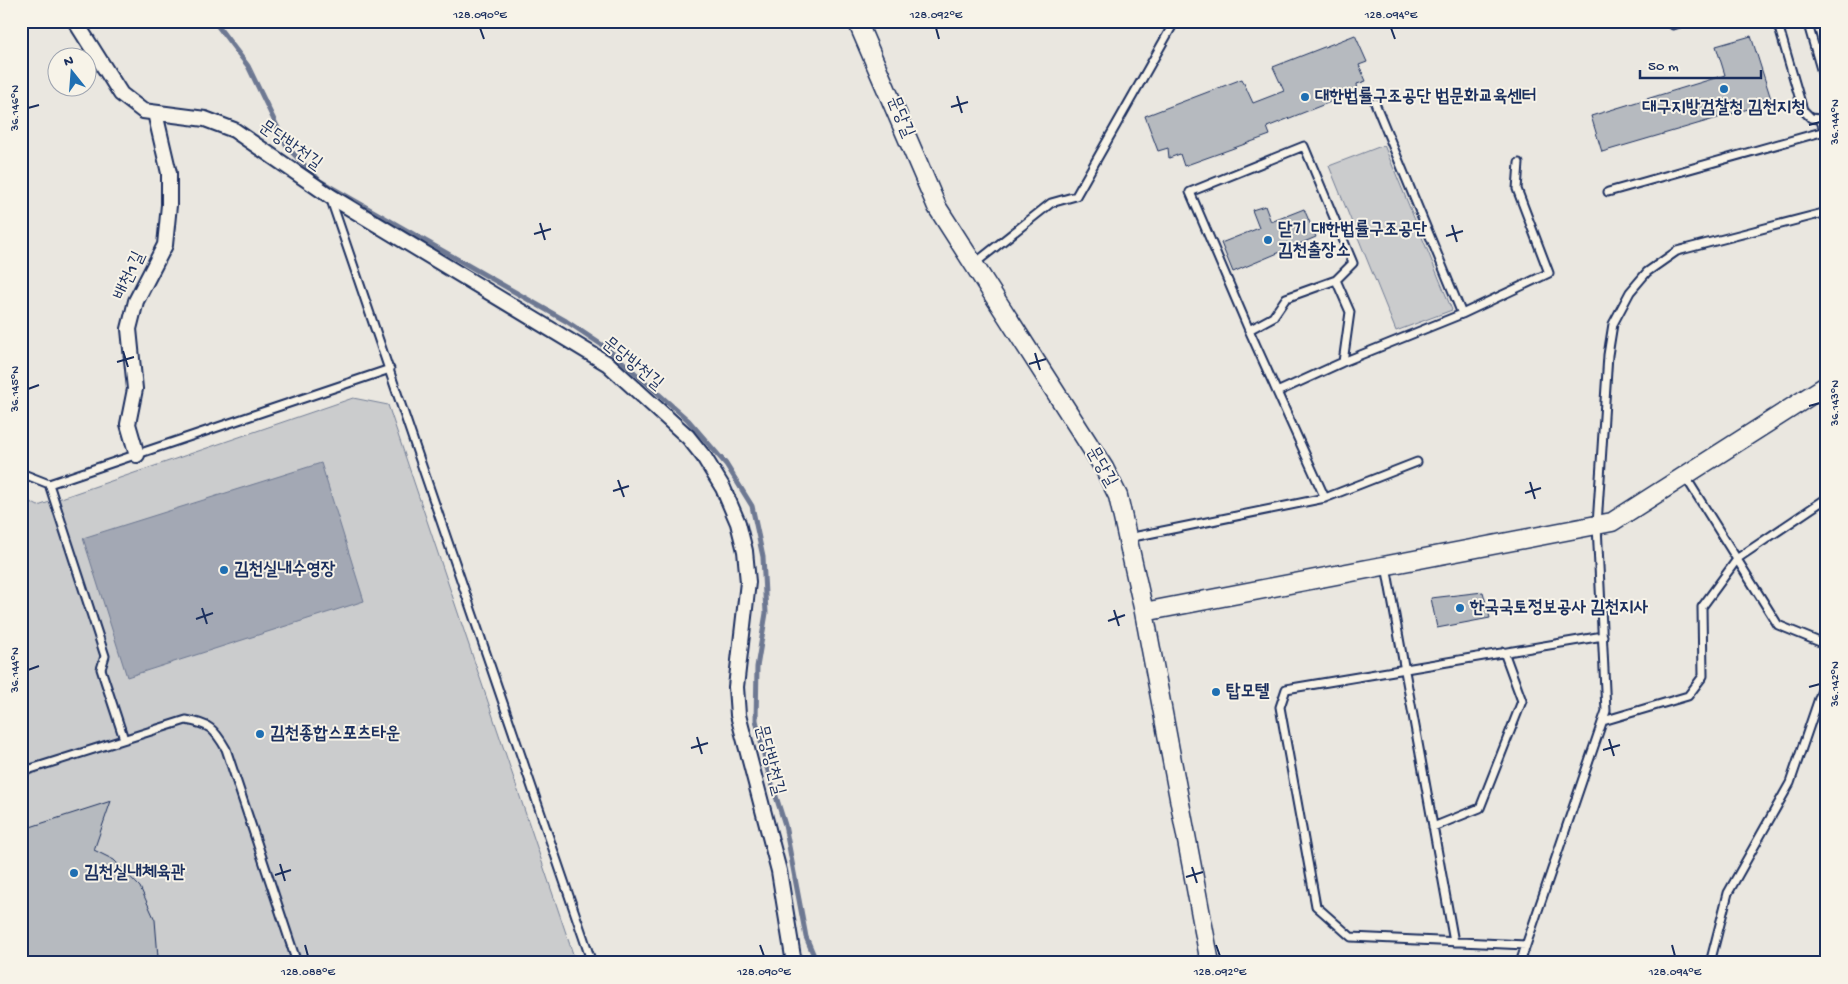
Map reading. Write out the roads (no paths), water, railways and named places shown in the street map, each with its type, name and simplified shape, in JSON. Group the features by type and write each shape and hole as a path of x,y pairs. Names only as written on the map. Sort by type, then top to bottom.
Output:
{"street":[{"name":"문당방천길","path":"75,21 121,94 143,111 205,119 234,130 330,196 608,364 688,437 704,457 718,480 738,523 745,551 748,582 736,687 738,715 779,871 794,963"},
{"name":"문당길","path":"858,21 937,207 1104,468 1118,496 1144,612 1210,963"},
{"name":"배천1길","path":"137,455 128,424 135,389 129,329 136,301 165,245 169,205 169,173 155,113"},
{"path":"1144,612 1612,522 1827,385"}],"lane":[{"path":"973,264 1050,203 1076,196 1175,21"},
{"path":"1673,25 1686,21"},
{"path":"1608,192 1826,134 1824,117 1810,118 1803,110 1777,21"},
{"path":"1807,21 1827,90"},
{"path":"1375,103 1462,314"},
{"path":"1249,330 1273,317 1286,298 1336,280 1353,263 1304,146 1190,192 1249,330 1325,498"},
{"path":"1277,392 1343,362 1462,314 1549,273 1517,189 1519,164"},
{"path":"330,196 592,963"},
{"path":"1520,963 1606,711 1597,525 1608,355 1613,324 1630,292 1647,272 1677,251 1827,212"},
{"path":"1336,280 1350,312 1343,362"},
{"path":"21,473 49,484 390,369"},
{"path":"1128,538 1325,498 1417,462"},
{"path":"1685,476 1738,558 1778,625 1827,644"},
{"path":"49,484 105,656 101,669 124,739"},
{"path":"1603,721 1688,696 1703,676 1702,607 1738,558 1827,498"},
{"path":"1386,566 1454,942"},
{"path":"1526,946 1351,937 1316,906 1280,707 1286,689 1602,636"},
{"path":"1433,827 1480,808 1522,701 1504,652"},
{"path":"1710,963 1728,893 1790,783 1827,676"},
{"path":"21,772 186,720 204,723 217,733 226,749 297,963"}],"waterway":[{"path":"214,21 248,66 287,147 320,181 566,321 608,349 688,420 726,464 752,506 763,557 766,613 757,667 756,720 767,768 785,825 806,937 817,963"}],"place":[{"name":"대구지방검찰청 김천지청","path":"1724,89"},
{"name":"대한법률구조공단 법문화교육센터","path":"1305,97"},
{"name":"닫기 대한법률구조공단 김천출장소","path":"1268,240"},
{"name":"김천실내수영장","path":"224,570"},
{"name":"한국국토정보공사 김천지사","path":"1460,608"},
{"name":"탑모텔","path":"1216,692"},
{"name":"김천종합스포츠타운","path":"260,734"},
{"name":"김천실내체육관","path":"74,873"}]}
